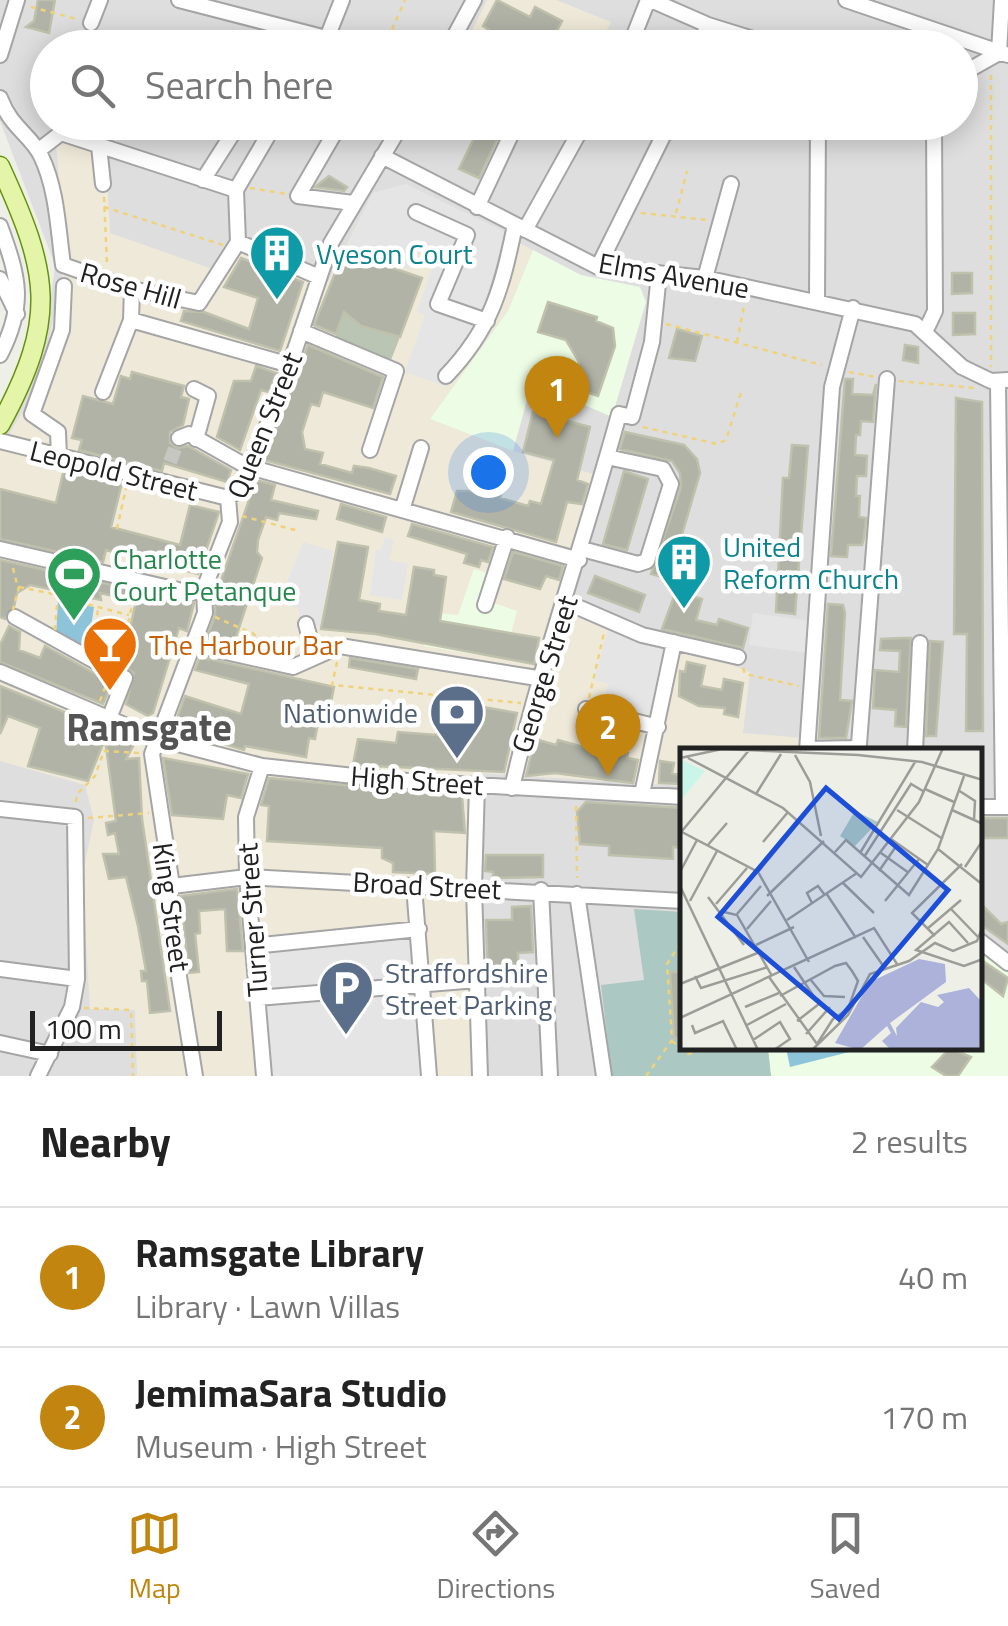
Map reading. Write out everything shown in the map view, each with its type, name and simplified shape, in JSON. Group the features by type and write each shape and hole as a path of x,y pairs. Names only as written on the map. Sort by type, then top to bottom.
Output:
{"main road":[{"path":"0,166 35,244 42,297 35,349 0,425"}],"street":[{"path":"91,22 100,0"},
{"path":"180,0 285,30"},
{"path":"331,30 342,0"},
{"path":"458,30 474,0"},
{"path":"846,0 933,30"},
{"path":"1002,0 1003,54"},
{"path":"0,54 16,1"},
{"path":"639,30 655,1 726,30"},
{"path":"706,30 708,24"},
{"path":"978,45 1003,54"},
{"path":"978,66 1003,54"},
{"path":"0,98 17,132 39,150 52,140"},
{"path":"81,140 238,188"},
{"path":"202,180 228,140"},
{"path":"266,140 238,188 236,245 319,277"},
{"path":"331,140 298,196 353,203"},
{"name":"Queen Street","path":"156,738 204,613 204,589 229,506 240,489 246,466 290,365 319,277 353,203 392,140"},
{"path":"477,207 509,140"},
{"path":"446,376 472,350 488,321 500,298 520,227 574,140"},
{"path":"598,267 661,140"},
{"path":"817,300 818,140"},
{"path":"934,140 935,311 926,330 962,367 999,381 1004,471 1006,807"},
{"path":"99,146 103,184"},
{"name":"Rose Hill","path":"39,150 51,182 63,265 132,289 199,303 236,245"},
{"name":"Elms Avenue","path":"382,156 598,267 706,278 854,308 926,330"},
{"path":"706,278 731,184"},
{"path":"416,212 466,235 438,304 488,321"},
{"path":"0,226 20,299 0,355"},
{"path":"632,417 654,321 660,274"},
{"path":"0,279 17,314"},
{"path":"59,457 58,432 35,419 34,405 62,330 64,286"},
{"path":"103,392 131,320 132,289"},
{"path":"807,748 832,388 854,308"},
{"path":"131,320 290,365"},
{"path":"301,332 396,371 370,450"},
{"path":"854,748 859,744 887,378"},
{"path":"194,389 208,396 196,440"},
{"name":"George Street","path":"512,788 538,678 581,555 619,414 632,417"},
{"path":"179,438 189,434 246,466 507,538 638,564 647,561 671,484 662,470 608,457"},
{"name":"Leopold Street","path":"0,441 162,480 229,506"},
{"path":"403,507 421,448"},
{"path":"162,480 170,462"},
{"path":"486,605 507,538"},
{"path":"0,549 191,593 204,589"},
{"path":"566,602 606,616 642,635 738,657"},
{"path":"15,616 125,678 103,714"},
{"path":"306,624 315,657"},
{"path":"642,794 674,642"},
{"path":"914,748 920,643"},
{"path":"194,644 293,667 340,646 538,678"},
{"name":"High Street","path":"0,672 156,738 262,766 512,788 680,797"},
{"path":"606,700 608,716"},
{"path":"586,709 608,716 635,716 658,727"},
{"name":"King Street","path":"156,738 152,754 158,811 172,886 167,902 194,1076"},
{"name":"Turner Street","path":"262,766 246,817 246,877 266,1053 264,1076"},
{"path":"478,784 474,889 480,1076"},
{"path":"0,809 75,818 76,978 72,1007 38,1076"},
{"name":"Broad Street","path":"172,886 246,877 541,890 680,901"},
{"path":"414,886 429,1076"},
{"path":"541,890 550,1076"},
{"path":"577,894 604,1076"},
{"path":"253,946 419,929"},
{"path":"983,943 1008,963"},
{"path":"0,969 76,978"},
{"path":"258,998 343,987 477,980"},
{"path":"0,1043 50,1054"}],"path":[{"path":"392,30 406,0"},
{"path":"16,1 91,22"},
{"path":"654,321 840,370 938,387 984,388 999,381 991,70 1003,54"},
{"path":"675,214 687,171"},
{"path":"103,184 108,281"},
{"path":"238,188 298,196"},
{"path":"104,207 236,245"},
{"path":"626,212 675,214 719,222"},
{"path":"737,344 748,288"},
{"path":"632,417 636,425 717,444 726,440 742,389"},
{"path":"117,529 130,472"},
{"path":"229,506 299,530"},
{"path":"16,552 12,572 18,588 14,609 54,637 58,597"},
{"path":"103,714 138,580"},
{"path":"18,588 130,615"},
{"path":"91,656 98,607"},
{"path":"204,613 254,634 267,664"},
{"path":"586,709 606,616"},
{"path":"340,646 332,685 531,705"},
{"path":"738,657 745,674 810,688"},
{"path":"152,754 104,752 89,786 77,794 75,818 158,811"},
{"path":"577,894 578,790"},
{"path":"646,1076 672,1040 667,964 680,943"},
{"path":"72,1007 131,1010 133,1076"},
{"path":"672,1040 680,1047"}],"shaded area":[{"path":"0,0 1008,0 1008,1076 0,1076 0,445 29,388 47,328 55,265 0,121"},
{"path":"487,0 556,0 611,22 607,30 472,30"},
{"path":"56,140 106,156 110,233 224,273 244,250 328,282 373,193 406,184 533,250 508,311 430,419 513,451 597,475 565,600 750,672 743,733 804,738 804,748 680,748 680,786 477,773 468,892 477,1076 137,1076 135,1010 90,1009 82,876 94,820 85,785 0,761 0,449 40,383 64,267"},
{"path":"406,184 505,232 505,262 448,387 405,372 425,315 417,312 435,259 417,252 409,270 348,244 373,193"},
{"path":"533,250 581,275 640,287 646,302 612,417 532,382 513,451 430,419 508,311"},
{"path":"344,313 356,317 361,326 400,337 391,360 335,338"},
{"path":"385,537 394,540 389,560 408,564 402,600 370,595 376,550 381,550"},
{"path":"303,542 333,551 320,628 301,621 298,608 279,603"},
{"path":"474,569 490,574 491,602 517,611 511,633 539,638 535,664 424,646 429,612 458,615"},
{"name":"Charlotte Court Petanque","path":"58,600 94,607 87,652 56,638"},
{"path":"753,613 811,621 807,653 749,645"},
{"path":"610,621 640,641 670,650 656,716 613,707 605,697 608,684 594,680"},
{"path":"634,909 680,912 680,1051 768,1051 771,1076 612,1076 601,985 644,980"},
{"name":"Straffordshire Street Parking","path":"416,932 420,976 271,988 267,945"},
{"path":"983,951 1008,972 1008,1076 771,1076 768,1051 983,1051"},
{"name":"Straffordshire Street Parking","path":"420,990 426,1076 271,1076 264,1003"},
{"path":"787,1051 853,1051 790,1067"}],"building":[{"path":"38,0 55,0 50,30 26,27 34,21"},
{"path":"497,0 530,17 535,7 562,21 557,30 489,30 483,26"},
{"path":"473,140 497,140 479,178 459,169"},
{"path":"329,176 347,187 344,191 315,187"},
{"path":"344,251 422,278 400,337 361,326 344,312 336,334 314,325"},
{"name":"Vyeson Court","path":"241,258 303,282 280,351 181,321 184,311 204,312 249,329 258,298 224,287"},
{"path":"952,273 972,273 972,293 952,294"},
{"path":"548,302 597,317 596,321 613,328 615,346 598,396 571,387 579,362 566,340 538,332"},
{"path":"953,313 975,313 975,334 953,335"},
{"path":"677,329 702,336 695,361 669,358"},
{"path":"308,345 383,377 373,408 323,392 319,406 311,404 302,432 305,449 323,453 320,464 352,473 354,466 396,476 390,494 264,460"},
{"path":"905,345 918,347 918,363 903,360"},
{"path":"256,366 276,373 269,392 261,390 240,450 217,437 234,381 251,381"},
{"path":"132,372 184,386 181,397 189,399 183,425 170,432 170,443 177,448 188,446 231,470 227,482 164,463 162,471 79,450 82,440 72,438 83,396 113,404 121,376 130,379"},
{"path":"845,379 853,379 852,394 873,395 876,384 873,422 861,421 860,435 856,435 855,455 867,456 866,476 857,476 856,496 860,496 859,517 866,518 864,538 862,545 848,545 847,557 831,556"},
{"path":"956,398 982,402 983,731 966,731 967,634 954,634"},
{"path":"533,412 590,427 577,480 588,484 582,504 567,502 556,542 451,512 457,491 489,491 490,486 503,490 500,498 528,506 530,501 541,504 554,460 523,452"},
{"path":"625,432 684,445 697,459 700,473 669,579 651,574 681,487 680,473 672,461 620,449"},
{"path":"792,445 808,446 795,614 776,612 783,478 789,478"},
{"path":"64,469 122,483 111,527 180,545 190,505 219,512 198,574 106,550 103,562 0,539 0,489 56,503"},
{"path":"624,471 648,479 627,550 603,544"},
{"path":"256,480 275,485 271,500 318,511 316,519 279,513 277,520 266,517 258,540 257,552 262,558 234,643 207,637 215,616 215,598"},
{"path":"341,504 386,517 382,532 337,519"},
{"path":"412,524 493,547 488,562 481,560 479,567 464,563 467,554 408,536"},
{"path":"338,542 368,547 359,600 380,604 379,611 406,615 414,567 434,570 434,575 446,577 440,621 539,638 534,664 375,634 321,629"},
{"path":"513,552 563,566 559,580 546,576 540,589 504,579"},
{"path":"0,560 194,603 187,631 179,628 153,713 148,716 126,704 134,673 101,653 104,625 130,629 136,601 100,593 101,600 30,585 17,593 14,607 5,619 0,617"},
{"path":"595,576 645,595 639,612 588,593"},
{"path":"676,591 702,599 696,620 717,625 719,619 748,628 743,648 662,629"},
{"path":"828,604 843,605 845,613 840,700 852,701 846,738 819,738"},
{"path":"9,626 20,632 19,650 40,658 45,646 112,683 103,704 0,662 0,645"},
{"path":"911,638 906,727 895,726 896,710 873,708 875,670 899,672 900,651 880,650 881,639"},
{"path":"930,641 943,642 936,736 926,736"},
{"path":"200,657 334,687 330,707 321,706 315,739 309,738 306,757 245,746 244,750 177,730 174,727 185,696 241,714 249,684 195,670"},
{"path":"350,658 418,669 416,679 349,667"},
{"path":"687,662 705,666 701,686 722,690 724,679 743,683 738,717 724,714 725,708 699,706 679,696 680,671 685,672"},
{"path":"0,686 136,741 126,759 139,758 142,819 170,1011 150,1013 147,981 142,981 141,971 146,971 126,877 109,879 103,854 119,854 115,833 108,835 106,823 116,821 105,739 88,781 28,766 40,728 8,716 0,734"},
{"path":"444,700 517,713 504,772 353,765 358,739 396,743 398,732 437,735"},
{"path":"535,739 556,745 558,740 605,753 607,748 628,753 627,758 638,760 633,783 555,773 526,776"},
{"path":"163,758 248,774 241,798 227,795 223,819 172,815"},
{"path":"660,761 674,763 672,773 680,775 680,784 659,783"},
{"path":"269,778 462,796 465,833 434,831 435,874 393,872 393,863 382,858 382,848 267,841 269,806 261,805"},
{"path":"586,802 680,808 680,848 673,847 673,859 609,855 609,846 580,844 577,812"},
{"path":"983,818 1008,818 1008,838 983,838"},
{"path":"486,855 543,855 543,877 493,878 493,872 485,871"},
{"path":"237,889 243,951 227,951 225,909 199,911 200,933 195,934 199,972 189,973 180,896"},
{"path":"531,906 533,952 518,953 519,983 488,984 486,920 512,920 512,907"},
{"path":"983,906 1001,924 1008,922 1008,944 983,926"},
{"path":"983,961 1008,978 1003,996 983,980"},
{"path":"670,972 680,972 680,1038 674,1038"},
{"path":"947,1051 971,1057 958,1076 946,1076 932,1067"}],"tunnel":[{"path":"170,462 179,438"}],"place":[{"name":"Vyeson Court","path":"277,302"},
{"name":"Ramsgate Library","path":"557,438"},
{"name":"United Reform Church","path":"684,611"},
{"name":"Charlotte Court Petanque","path":"74,623"},
{"name":"The Harbour Bar","path":"110,693"},
{"name":"Nationwide","path":"457,761"},
{"name":"JemimaSara Studio","path":"608,776"},
{"name":"Straffordshire Street Parking","path":"346,1037"}],"district":[{"name":"Ramsgate","path":"149,727"}]}
